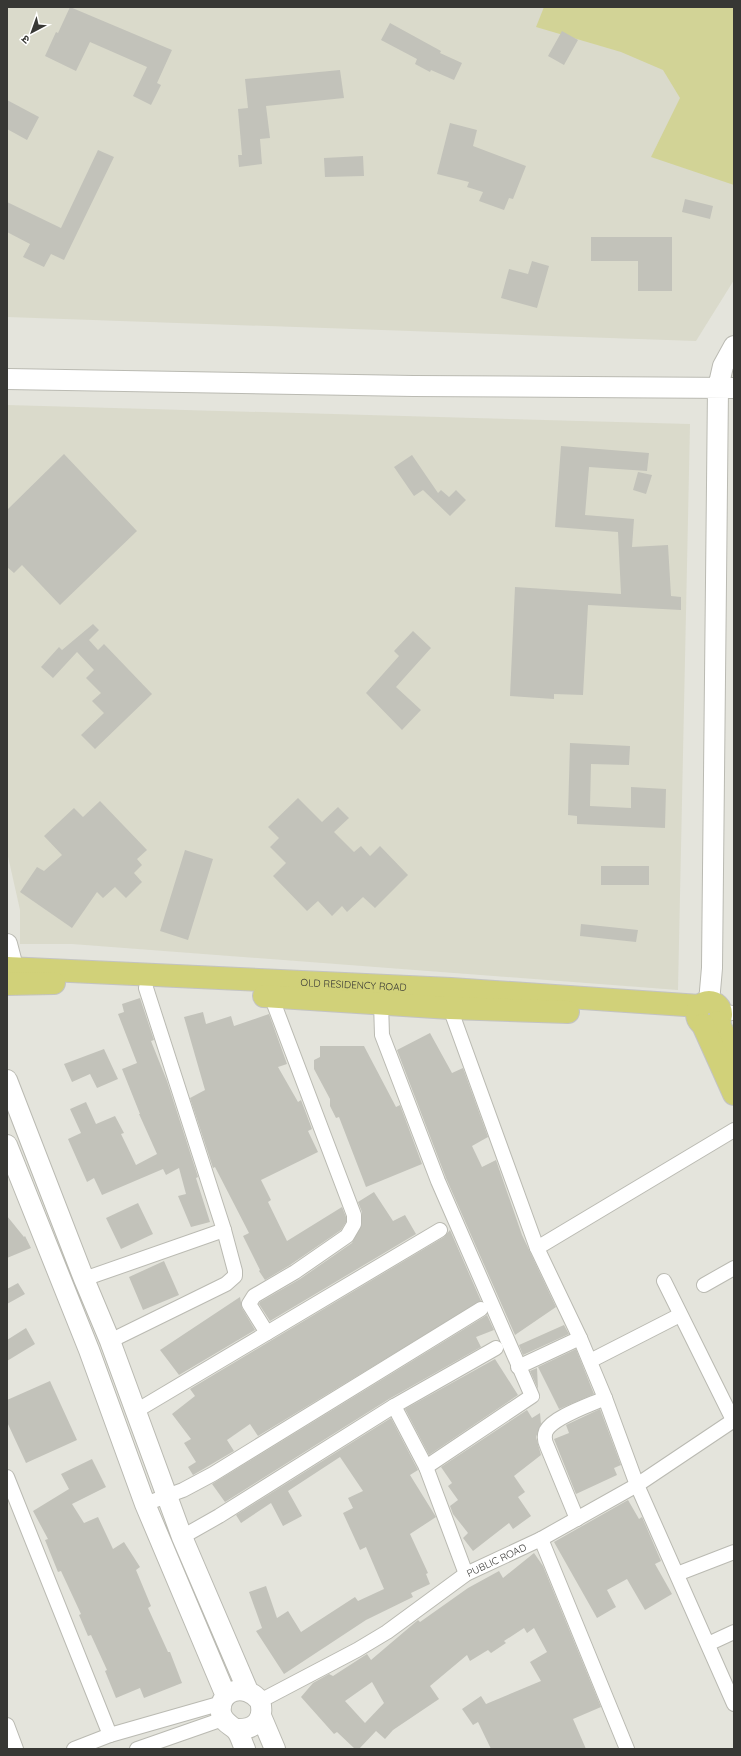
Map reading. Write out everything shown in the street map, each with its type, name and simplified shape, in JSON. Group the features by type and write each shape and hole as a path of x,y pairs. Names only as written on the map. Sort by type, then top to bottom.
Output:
{"highway":[{"name":"OLD RESIDENCY ROAD","path":"9,973 451,989 712,1014"},
{"name":"OLD RESIDENCY ROAD","path":"9,973 68,984 450,1008 712,1014"},
{"path":"712,1014 734,1055"},
{"path":"712,1014 734,1094"}],"street":[{"path":"712,1014 726,388 723,366 734,346"},
{"path":"7,379 421,386 726,388"},
{"path":"7,944 9,973"},
{"path":"110,1341 231,1282 235,1276 224,1230 146,988"},
{"path":"267,1333 251,1309 249,1304 250,1300 347,1236 354,1224 354,1215 271,996"},
{"path":"381,1003 382,1035 438,1180 518,1367 532,1396 426,1467"},
{"path":"450,1008 537,1248 590,1361 638,1485 734,1704"},
{"path":"7,1080 84,1279 110,1341 182,1536 275,1749"},
{"path":"537,1248 734,1130"},
{"path":"7,1145 88,1350 145,1504 227,1712 245,1749"},
{"path":"84,1279 224,1230"},
{"path":"136,1411 440,1230"},
{"path":"704,1285 734,1268"},
{"path":"664,1281 680,1316 734,1420"},
{"path":"145,1504 167,1497 213,1474 481,1309"},
{"path":"590,1361 680,1316"},
{"path":"518,1367 580,1338"},
{"path":"182,1536 219,1516 394,1406 496,1348"},
{"path":"577,1519 546,1446 546,1432 556,1420 605,1398"},
{"path":"394,1406 426,1467 466,1574"},
{"name":"PUBLIC ROAD","path":"256,1703 363,1646 386,1632 466,1574 541,1538 638,1485 734,1420"},
{"path":"7,1477 110,1735"},
{"path":"541,1538 628,1749"},
{"path":"677,1574 734,1552"},
{"path":"708,1644 734,1632"},
{"path":"227,1712 233,1691 240,1690 256,1703"},
{"path":"227,1712 246,1730 255,1724 256,1703"},
{"path":"74,1749 110,1735 227,1712"},
{"path":"137,1749 227,1712"},
{"path":"7,1725 16,1749"}],"shaded area":[{"path":"7,7 734,7 734,280 696,341 7,317"},
{"path":"7,405 690,424 678,990 72,944 20,944 20,910 7,852"}],"green space":[{"path":"544,7 734,7 734,185 651,157 680,98 663,70 621,52 536,27"}],"building":[{"path":"70,7 172,50 157,83 161,85 151,105 133,96 147,67 90,42 76,71 45,56"},
{"path":"390,23 441,51 440,53 462,63 454,80 431,70 430,72 415,64 417,59 381,40"},
{"path":"562,31 578,40 564,65 548,56"},
{"path":"340,70 344,98 266,106 270,138 260,139 262,164 239,167 238,155 242,155 238,109 248,108 245,79"},
{"path":"7,100 39,117 27,140 7,129"},
{"path":"450,123 477,130 473,146 526,166 513,199 509,198 504,210 479,201 483,192 467,187 469,182 437,174"},
{"path":"98,150 114,157 64,260 51,254 44,267 23,257 30,244 7,232 7,202 61,228"},
{"path":"363,156 364,176 325,177 324,158"},
{"path":"685,199 713,206 710,219 682,212"},
{"path":"591,237 672,237 672,291 638,291 638,261 591,261"},
{"path":"532,261 549,266 537,308 501,298 509,269 528,274"},
{"path":"561,446 649,453 647,471 589,467 585,515 634,519 632,547 668,545 671,596 681,597 681,610 588,605 583,695 554,694 554,699 510,696 515,587 621,594 618,532 555,527"},
{"path":"64,454 137,531 60,605 22,565 14,573 7,567 7,510"},
{"path":"412,455 438,493 441,490 449,497 456,490 466,500 450,516 423,490 414,496 394,467"},
{"path":"638,472 652,475 646,494 633,490"},
{"path":"93,624 99,630 89,640 98,650 104,644 152,694 95,749 81,735 104,713 92,701 101,693 86,678 94,670 77,652 53,678 41,667 59,647 62,650"},
{"path":"413,631 431,648 396,687 421,710 402,730 366,693 399,656 394,651"},
{"path":"570,743 630,746 629,765 591,764 590,806 631,808 631,787 666,789 665,828 577,824 577,816 568,815"},
{"path":"298,798 322,822 338,807 349,818 334,832 354,852 361,846 370,856 380,846 408,875 375,908 363,897 347,912 342,906 332,916 318,901 307,911 273,876 286,863 270,847 279,838 268,827"},
{"path":"100,801 147,850 137,859 142,865 134,873 142,882 126,898 115,887 103,898 97,892 72,928 20,892 37,867 44,871 62,855 44,836 74,808 83,817"},
{"path":"185,850 213,859 188,940 160,931"},
{"path":"601,866 649,866 649,885 601,885"},
{"path":"581,924 638,930 636,942 580,936"},
{"path":"140,998 154,1040 151,1041 167,1081 198,1177 196,1178 210,1222 191,1227 178,1196 186,1194 179,1168 166,1175 163,1169 102,1195 94,1178 87,1182 68,1139 81,1133 70,1109 86,1102 96,1124 115,1116 124,1133 121,1134 136,1165 157,1154 139,1114 122,1069 137,1063 118,1014 124,1012 122,1004"},
{"path":"203,1012 206,1024 231,1016 234,1026 269,1014 287,1064 278,1067 298,1102 301,1100 312,1129 308,1131 318,1152 261,1180 271,1200 268,1202 287,1241 342,1207 346,1217 346,1222 341,1230 290,1265 265,1280 259,1271 260,1270 243,1236 249,1233 215,1167 213,1168 190,1098 205,1090 184,1017"},
{"path":"430,1033 452,1073 463,1068 488,1137 472,1146 482,1167 496,1160 522,1235 556,1307 515,1335 446,1178 397,1050"},
{"path":"320,1046 364,1046 396,1107 400,1105 422,1164 366,1187 339,1117 336,1118 330,1106 330,1099 314,1069 314,1060 320,1057"},
{"path":"104,1049 118,1079 97,1088 90,1074 72,1082 64,1064"},
{"path":"374,1192 393,1221 405,1215 416,1234 270,1321 259,1304 260,1302 300,1279 352,1243 362,1224 362,1212 358,1202"},
{"path":"138,1203 153,1234 121,1249 106,1218"},
{"path":"7,1216 24,1237 25,1236 31,1248 7,1258"},
{"path":"450,1230 481,1301 258,1436 250,1424 227,1440 234,1451 193,1475 188,1467 196,1462 184,1443 191,1439 172,1414 195,1396 190,1389 444,1237"},
{"path":"164,1261 179,1295 143,1310 129,1277"},
{"path":"18,1283 25,1294 7,1304 7,1289"},
{"path":"240,1297 242,1308 255,1330 179,1375 160,1350"},
{"path":"487,1315 494,1330 476,1337 481,1347 389,1399 225,1502 212,1484"},
{"path":"564,1325 569,1334 523,1355 519,1345"},
{"path":"26,1328 35,1344 7,1361 7,1340"},
{"path":"576,1349 594,1394 559,1409 538,1367"},
{"path":"495,1359 518,1395 429,1455 405,1409"},
{"path":"537,1368 538,1389 530,1371"},
{"path":"50,1381 77,1440 26,1463 7,1422 7,1400"},
{"path":"600,1409 621,1465 614,1468 617,1475 576,1494 554,1439 569,1433 566,1425"},
{"path":"527,1410 532,1418 540,1413 541,1424 536,1437 541,1455 514,1476 525,1492 518,1497 531,1516 513,1529 509,1523 473,1551 463,1538 468,1533 453,1514 450,1506 458,1500 448,1486 452,1483 441,1467"},
{"path":"391,1418 418,1470 410,1475 436,1517 410,1534 428,1573 426,1574 430,1584 411,1593 413,1597 366,1620 284,1674 256,1631 262,1628 249,1592 266,1586 277,1618 288,1611 301,1632 355,1597 358,1601 384,1589 366,1547 360,1550 343,1513 353,1508 348,1498 363,1491 340,1457 288,1491 302,1516 283,1526 271,1503 241,1523 236,1515"},
{"path":"92,1459 106,1487 72,1504 84,1523 98,1517 113,1549 124,1542 140,1567 136,1570 151,1606 148,1608 168,1652 170,1652 182,1683 144,1698 140,1688 116,1698 105,1671 107,1670 91,1635 88,1636 79,1615 81,1614 61,1571 58,1572 45,1540 48,1539 33,1511 69,1489 61,1474"},
{"path":"628,1500 639,1519 642,1517 661,1561 655,1564 672,1594 645,1610 627,1579 607,1590 616,1607 597,1618 554,1542"},
{"path":"534,1553 543,1566 601,1707 573,1719 586,1749 491,1749 478,1722 473,1725 462,1709 481,1696 486,1704 541,1681 530,1662 547,1652 534,1628 527,1633 524,1628 504,1641 506,1643 491,1653 488,1650 470,1661 467,1655 430,1686 439,1699 393,1730 385,1739 376,1731 359,1749 355,1749 337,1732 334,1734 301,1697 313,1683 329,1674 333,1676 367,1654 371,1660 418,1620 420,1622 468,1588 499,1571 503,1578","holes":["372,1682 384,1703 365,1723 345,1701"]}]}
